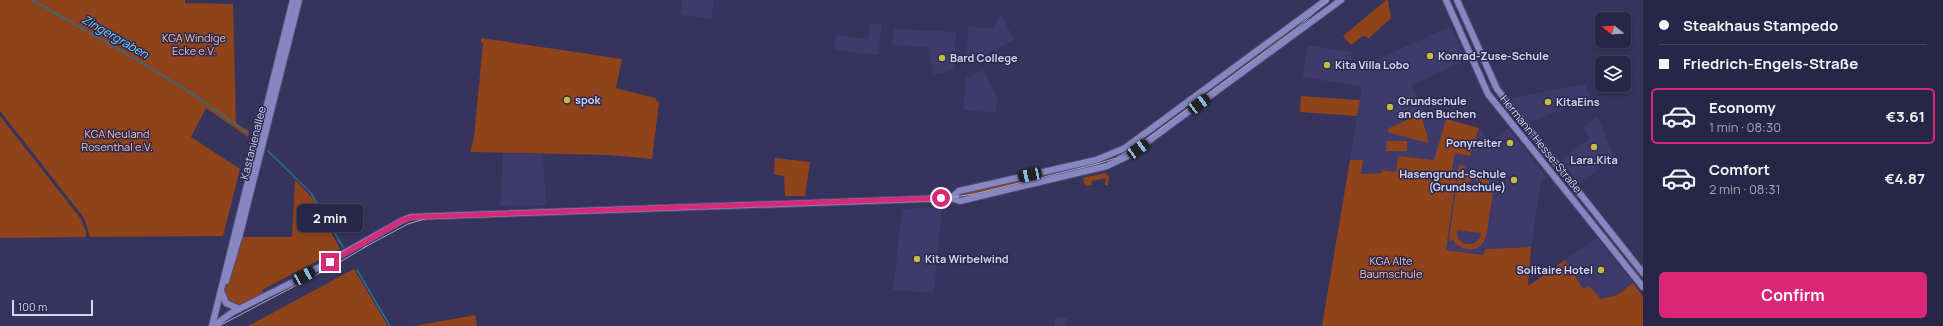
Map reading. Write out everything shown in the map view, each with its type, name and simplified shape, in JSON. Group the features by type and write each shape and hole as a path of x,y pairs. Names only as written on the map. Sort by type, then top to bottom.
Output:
{"main road":[{"name":"Kastanienallee","path":"213,326 226,267 293,0"},
{"name":"Kastanienallee","path":"222,290 230,270 239,238 299,0"},
{"path":"951,198 959,191 1096,160 1116,153 1326,0"},
{"path":"213,326 240,309 291,283 409,218 951,198 957,201 1099,168 1116,163 1128,156 1341,0"},
{"name":"Hermann-Hesse-Straße","path":"1446,0 1488,94 1643,287"},
{"name":"Hermann-Hesse-Straße","path":"1457,0 1497,89 1643,273"},
{"path":"222,290 228,305 240,309"}],"shaded area":[{"path":"682,0 714,0 711,19 680,15"},
{"name":"Bard College","path":"1001,14 1014,40 975,60 967,55 968,27 992,28"},
{"path":"870,23 882,24 878,55 834,50 836,35 868,39"},
{"name":"Grundschule an den Buchen","path":"1451,26 1466,60 1412,85 1425,113 1446,119 1434,160 1398,156 1396,172 1382,170 1382,173 1361,174 1362,160 1350,160 1362,87 1302,77 1308,45 1352,52 1350,68 1364,70 1365,65"},
{"name":"Bard College","path":"894,29 956,32 954,70 934,75 927,47 892,45"},
{"name":"Bard College","path":"983,70 997,97 996,113 963,110 966,78"},
{"name":"KitaEins","path":"1585,84 1591,99 1530,122 1511,98"},
{"name":"Lara.Kita","path":"1598,117 1614,156 1580,184 1561,160 1590,139 1583,127"},
{"path":"1479,128 1490,142 1508,128 1547,177 1541,182 1531,247 1486,249 1483,255 1446,250 1457,172 1452,169 1455,152 1470,156"},
{"path":"503,153 543,154 546,205 500,206"},
{"name":"Kita Wirbelwind","path":"940,207 942,209 934,293 893,290 902,209"},
{"path":"1597,238 1633,283 1617,295 1601,299 1589,286 1583,290 1565,260"},
{"path":"1056,316 1067,318 1066,326 1054,326"}],"green space":[{"name":"KGA Neuland Rosenthal e.V.","path":"0,0 185,0 185,3 233,4 236,123 249,131 248,137 206,108 191,137 240,169 223,236 90,237 84,218 0,111"},
{"path":"1386,0 1388,0 1391,18 1369,38 1363,36 1351,45 1343,36"},
{"path":"1284,33 1286,35 1227,78 1226,76"},
{"name":"spok","path":"481,38 622,59 616,88 655,98 659,103 652,159 610,155 470,152 474,138 483,43 481,42"},
{"path":"1301,96 1360,100 1357,116 1300,112"},
{"path":"1421,114 1429,143 1390,133 1388,131 1389,128"},
{"path":"0,116 81,219 86,232 86,237 0,238"},
{"name":"KGA Alte Baumschule","path":"1446,119 1479,128 1470,156 1455,153 1452,169 1457,172 1446,250 1483,255 1486,249 1531,247 1528,286 1565,260 1583,289 1589,286 1601,299 1617,295 1633,283 1643,297 1643,326 1322,326 1350,160 1363,160 1361,174 1382,173 1382,170 1396,172 1398,156 1434,160"},
{"path":"1387,141 1407,141 1407,151 1386,151"},
{"path":"775,158 810,162 805,196 785,196 784,176 774,174"},
{"path":"1459,165 1465,166 1464,178 1477,175 1485,178 1491,184 1493,195 1487,232 1481,245 1473,249 1463,248 1452,239 1449,241","holes":["1470,180 1482,181 1487,191 1462,188","1457,230 1481,233 1478,241 1471,244 1465,244 1458,239"]},
{"path":"1105,173 1109,176 1108,185 1105,185 1106,178 1091,181 1092,185 1085,186 1083,178"},
{"path":"1041,175 1042,179 970,197 970,194 961,195 961,193"},
{"path":"295,180 314,200 340,249 262,290 264,293 244,306 231,306 225,298 225,292 241,237 292,237"},
{"path":"354,269 388,326 248,326"},
{"path":"475,315 477,326 414,326"}],"waterway":[{"name":"Zingergraben","path":"32,0 169,79 222,114 247,133"},
{"name":"Zingergraben","path":"268,151 311,193 343,247"},
{"name":"Zingergraben","path":"357,270 390,326"}],"tram line":[{"path":"363,248 408,224 428,218 933,200 974,194 1097,164 1116,158 1137,146 1297,28 1328,0"},
{"path":"219,326 333,266 367,246"}],"place":[{"name":"Konrad-Zuse-Schule","path":"1430,56"},
{"name":"Bard College","path":"942,58"},
{"name":"Kita Villa Lobo","path":"1327,65"},
{"name":"spok","path":"567,100"},
{"name":"KitaEins","path":"1548,102"},
{"name":"Grundschule an den Buchen","path":"1390,107"},
{"name":"Ponyreiter","path":"1510,143"},
{"name":"Lara.Kita","path":"1594,147"},
{"name":"Hasengrund-Schule (Grundschule)","path":"1514,180"},
{"name":"Kita Wirbelwind","path":"917,259"},
{"name":"Solitaire Hotel","path":"1601,270"}],"route":[{"path":"330,262 403,220 413,217 941,198"}],"park label":[{"name":"KGA Windige Ecke e.V.","path":"194,44"}]}
